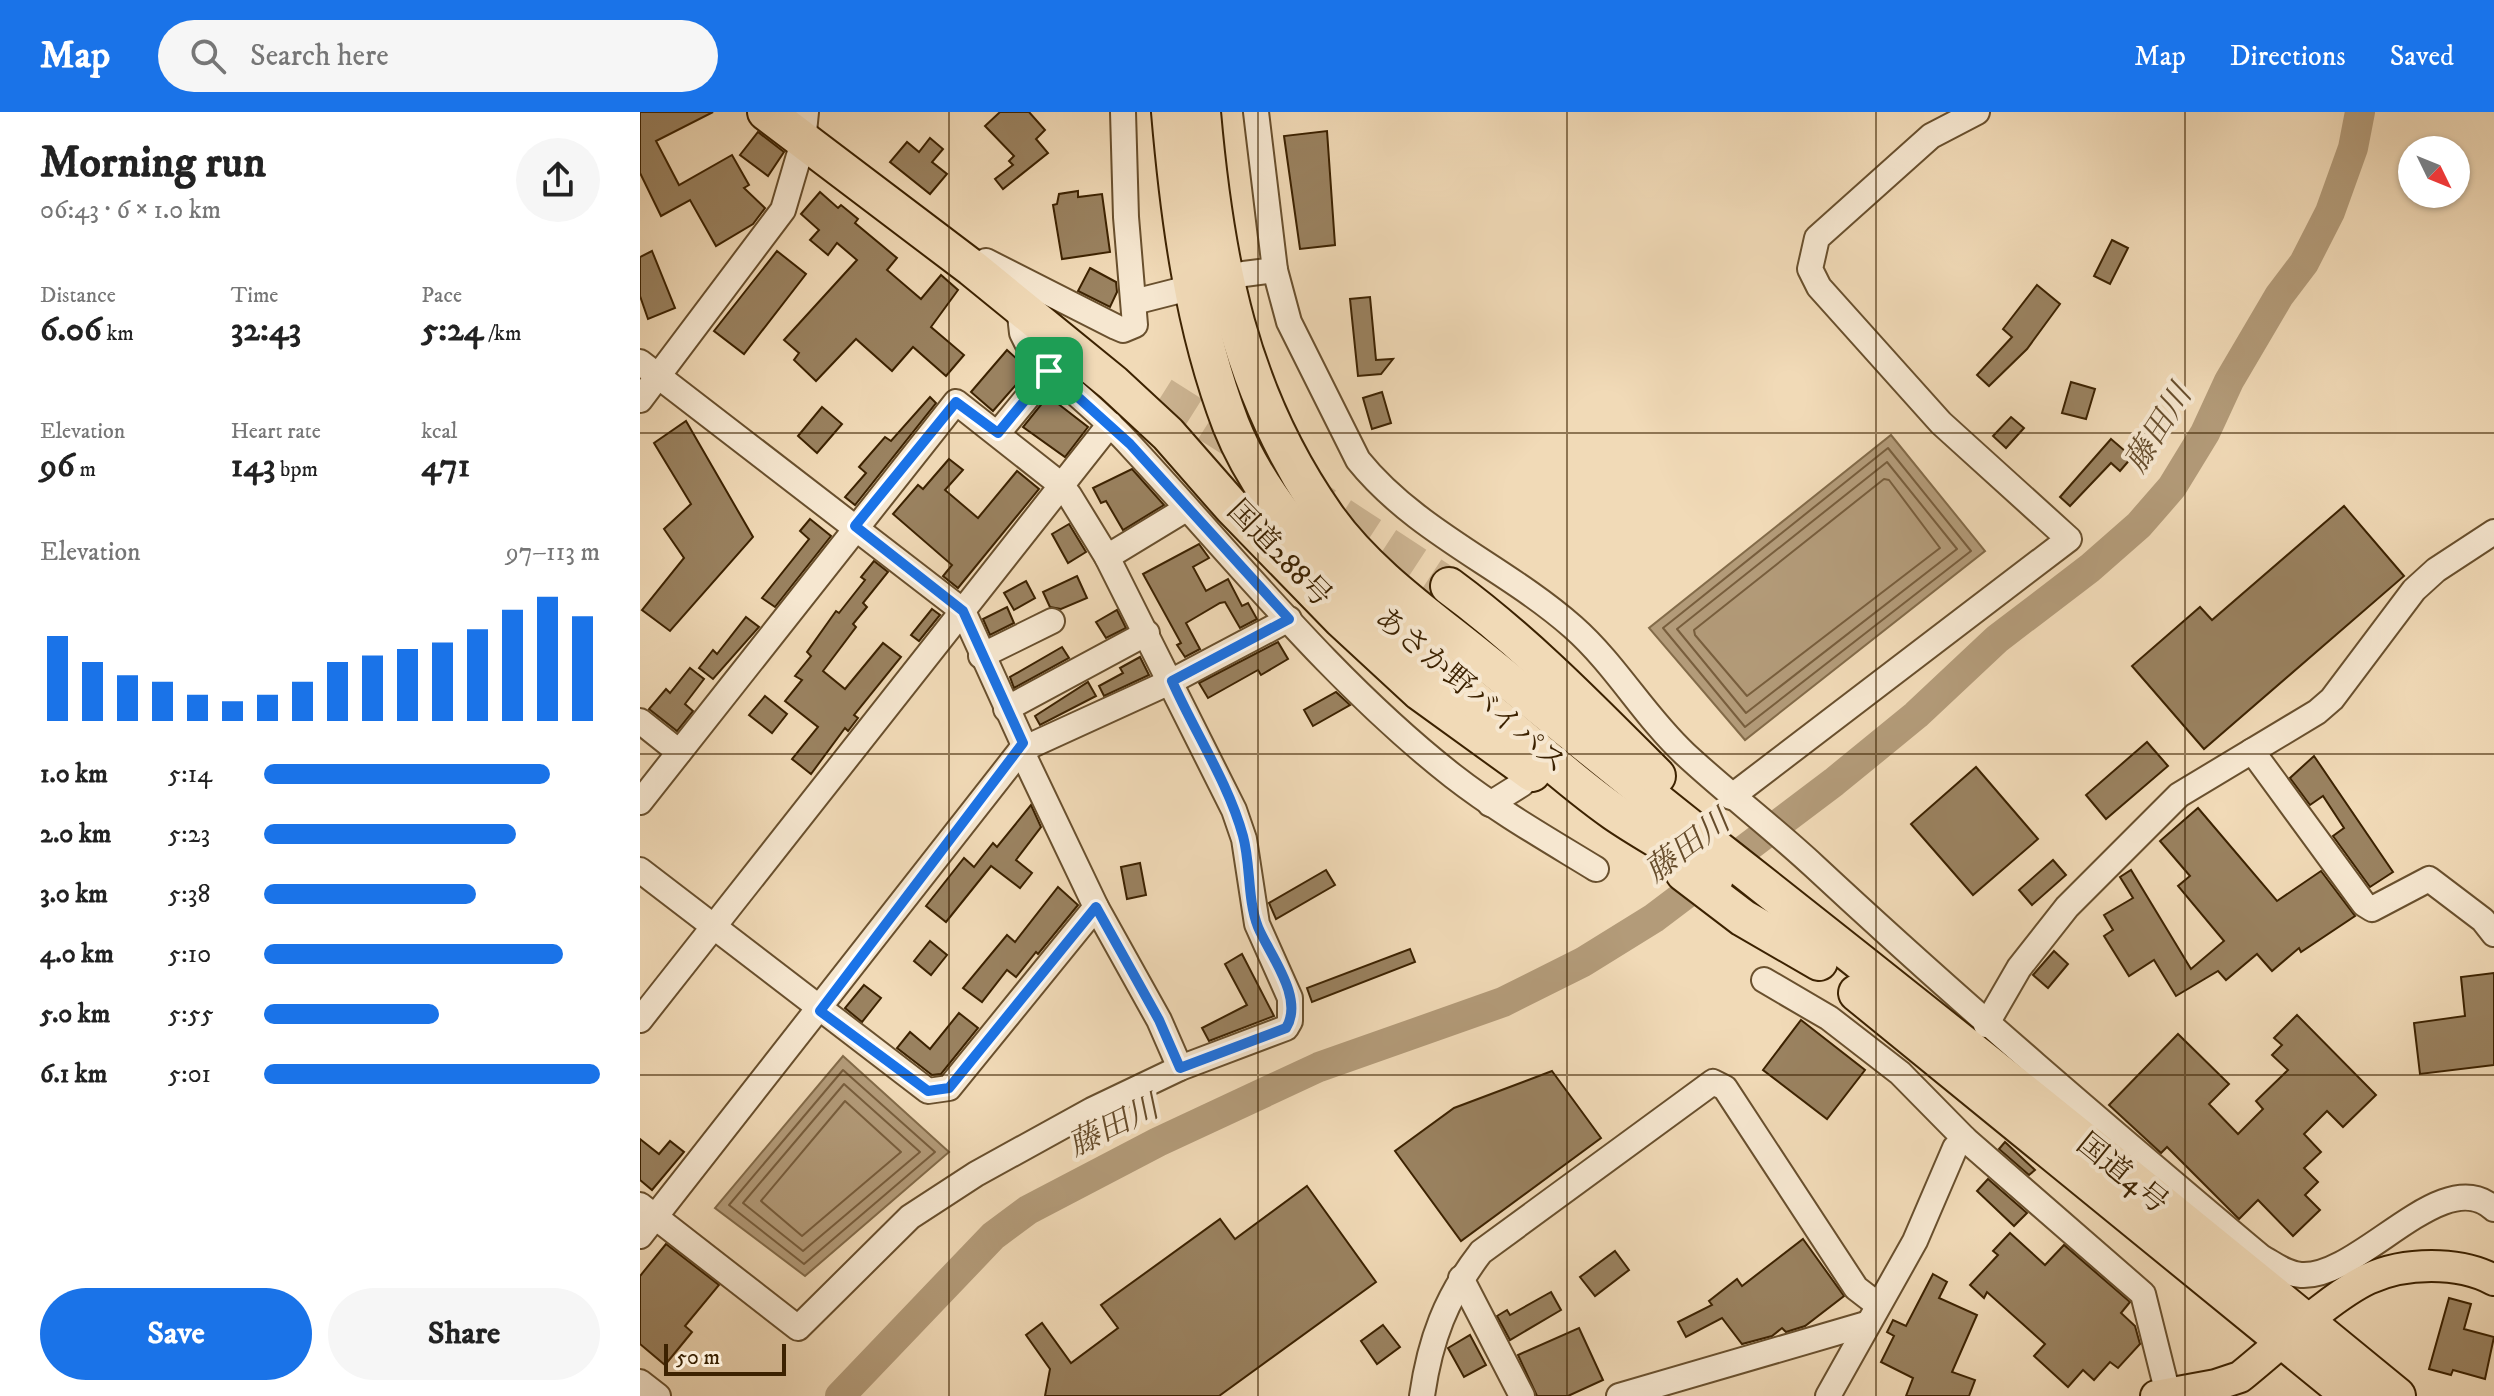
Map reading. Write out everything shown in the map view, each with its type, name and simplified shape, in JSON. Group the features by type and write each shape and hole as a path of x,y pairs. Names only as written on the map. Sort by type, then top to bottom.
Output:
{"highway":[{"name":"国道288号","path":"766,112 800,123 986,261 1050,315 1162,395"},
{"name":"あさか野バイパス","path":"1170,112 1195,308 1211,361 1232,427 1263,484 1301,541 1436,668 1613,812 1707,830"},
{"name":"あさか野バイパス","path":"1202,112 1217,243 1235,327 1263,406 1302,480 1330,522 1418,608 1707,830"},
{"name":"国道288号","path":"800,123 1113,383 1168,434 1232,507 1341,619 1420,692 1621,839 1707,830"},
{"name":"国道288号","path":"1449,586 1489,616 1575,692 1833,957"},
{"name":"国道288号","path":"1707,830 1833,957"},
{"name":"国道4号","path":"1833,957 2296,1332 2397,1396"},
{"name":"国道4号","path":"2296,1332 2351,1396"}],"main road":[{"path":"2180,1394 2240,1377 2367,1279 2402,1268 2453,1268 2494,1280"}],"street":[{"path":"986,261 1123,330 1131,329 1137,321 1126,217 1123,112"},
{"path":"1256,112 1275,270 1289,322 1358,460 1373,478 1423,522 1544,604 1612,668 1676,746 1707,830 2069,539 1913,395 1819,287 1810,269 1817,238 1931,136 1977,112"},
{"path":"640,400 649,370 783,210 800,123"},
{"path":"1244,274 1275,270"},
{"path":"1134,302 1189,288"},
{"path":"1019,306 1022,333 1049,371 1110,424 1289,619 1411,740 1490,804 1596,869"},
{"path":"640,802 855,526 956,402 1060,484 1107,557 1172,681 1234,810 1244,839 1257,924 1290,998 1290,1021 1286,1028 1180,1068 1092,1110 989,1167 910,1217 798,1328 645,1220 820,1011 1021,750 1023,743 963,611 855,526 649,370"},
{"path":"998,433 1049,371"},
{"path":"640,1020 1110,424"},
{"path":"1107,557 1186,509"},
{"path":"1986,1025 2019,968 2067,907 2179,795 2297,727 2332,699 2414,590 2436,570 2494,532"},
{"path":"1021,750 1172,681 1289,619"},
{"path":"981,656 1052,621"},
{"path":"1006,709 1147,633"},
{"path":"1588,693 1612,668"},
{"path":"640,721 679,752"},
{"path":"1021,750 1096,907 1159,1020 1180,1068"},
{"path":"2252,751 2364,904 2372,909 2429,879 2483,920 2494,934"},
{"path":"1490,804 1522,784"},
{"path":"640,870 928,1091 949,1088 1096,907"},
{"path":"1773,894 1986,1025 2261,1257 2290,1273 2331,1272 2390,1231 2445,1201 2468,1198 2488,1203 2494,1209"},
{"path":"1764,980 1829,1018 1900,1073 1965,1139 2143,1294 2180,1394"},
{"path":"1422,1396 1429,1350 1440,1317 1461,1278 1481,1252 1713,1082 1725,1088 1872,1314"},
{"path":"1828,1396 1915,1241 1955,1148 1965,1139"},
{"path":"1461,1278 1522,1396"},
{"path":"1619,1396 1872,1314"},
{"path":"640,1382 658,1396"}],"water":[{"path":"1891,435 1985,551 1745,740 1649,628"},
{"path":"843,1056 949,1152 805,1276 715,1208"}],"building":[{"path":"640,112 713,112 656,141 679,185 732,155 749,185 744,188 765,208 753,224 716,246 690,200 661,216 640,173"},
{"path":"1000,112 1029,112 1045,130 1036,139 1048,153 1003,189 995,179 1013,165 1009,161 1014,156 985,126"},
{"path":"1327,131 1335,245 1300,249 1284,136"},
{"path":"758,132 784,152 768,176 740,155"},
{"path":"930,138 943,149 932,162 947,174 930,194 890,162 907,142 919,152"},
{"path":"1078,191 1078,197 1102,194 1110,252 1062,259 1053,205 1057,204 1059,194"},
{"path":"820,192 838,208 841,205 858,219 855,223 897,258 887,270 921,299 941,275 958,290 931,327 964,355 946,376 913,347 892,371 856,339 816,381 794,360 799,353 784,340 857,260 837,243 828,255 810,240 819,230 801,214"},
{"path":"2112,240 2128,248 2110,284 2094,276"},
{"path":"652,251 675,308 648,319 640,296 640,257"},
{"path":"777,251 806,274 744,354 714,331"},
{"path":"1090,268 1116,282 1117,292 1110,307 1078,291"},
{"path":"2037,285 2060,304 2027,349 1989,386 1977,375 2012,337 2003,329"},
{"path":"1370,297 1376,360 1393,359 1381,374 1358,376 1350,299"},
{"path":"1007,350 1029,370 993,411 971,392"},
{"path":"2071,382 2095,389 2086,419 2062,413"},
{"path":"1382,392 1391,423 1372,429 1363,398"},
{"path":"1048,396 1088,427 1065,457 1023,427"},
{"path":"930,397 936,403 855,505 845,497 866,473 859,467 885,437 891,441"},
{"path":"822,407 842,424 817,453 798,436"},
{"path":"2011,417 2024,428 2006,448 1993,436"},
{"path":"686,421 753,537 670,631 642,610 684,558 664,529 691,504 654,443"},
{"path":"2111,439 2132,457 2120,471 2111,463 2070,506 2060,497"},
{"path":"949,459 963,470 945,490 978,518 1017,471 1039,489 958,588 943,576 952,565 893,514 918,485 923,489"},
{"path":"1132,469 1164,505 1123,530 1106,501 1101,503 1093,488"},
{"path":"2344,506 2404,576 2204,749 2132,666 2200,607 2212,620"},
{"path":"810,519 831,536 775,607 762,598 809,539 800,531"},
{"path":"1069,524 1086,552 1068,563 1052,534"},
{"path":"1199,544 1209,558 1193,567 1206,591 1228,579 1242,606 1248,603 1257,619 1240,628 1225,602 1220,603 1186,623 1200,649 1185,657 1177,645 1181,643 1143,574"},
{"path":"874,561 888,572 863,603 867,607 853,624 856,627 823,671 845,689 883,643 901,657 854,715 858,718 848,731 845,728 811,774 792,759 818,727 785,701 802,680 795,676 811,656 807,652 836,611 839,613 865,580 861,577"},
{"path":"1077,576 1087,598 1061,609 1050,607 1043,592"},
{"path":"1026,581 1035,598 1014,610 1004,593"},
{"path":"1007,607 1014,623 990,635 983,619"},
{"path":"932,609 940,615 919,641 911,635"},
{"path":"1117,610 1126,628 1106,638 1096,622"},
{"path":"746,617 759,627 713,679 699,668 713,650 717,654"},
{"path":"1278,642 1288,659 1261,675 1258,670 1208,698 1199,683"},
{"path":"1062,647 1069,658 1014,688 1010,677"},
{"path":"1140,657 1149,675 1104,696 1099,686 1123,673 1120,668"},
{"path":"690,668 704,679 685,704 693,711 677,731 649,709 666,689 670,693"},
{"path":"1088,682 1096,696 1040,725 1035,716"},
{"path":"1336,692 1350,705 1313,726 1304,710"},
{"path":"765,696 787,714 772,733 749,715"},
{"path":"2147,742 2168,766 2106,819 2086,795"},
{"path":"2314,756 2393,872 2370,887 2333,836 2344,828 2323,796 2310,805 2290,778"},
{"path":"1976,767 2038,839 1973,895 1911,824"},
{"path":"1031,805 1041,827 1016,860 1032,873 1020,888 991,866 946,922 926,906 964,858 974,867 993,843 997,847"},
{"path":"2198,808 2277,901 2321,871 2355,916 2301,952 2299,948 2272,971 2257,954 2226,980 2218,971 2176,996 2154,960 2129,976 2104,936 2113,930 2104,915 2133,898 2120,877 2131,870 2191,969 2224,941 2178,886 2190,876 2160,841"},
{"path":"2053,860 2066,875 2032,905 2019,890"},
{"path":"1140,863 1146,895 1127,899 1121,867"},
{"path":"1326,870 1335,885 1276,919 1269,903"},
{"path":"1058,887 1078,905 1038,954 1036,952 1016,977 1007,970 982,1002 963,988 1007,935 1015,942"},
{"path":"930,941 947,955 931,975 914,961"},
{"path":"1410,949 1415,962 1312,1002 1307,988"},
{"path":"2054,951 2068,964 2048,988 2033,975"},
{"path":"1242,954 1274,1016 1209,1041 1202,1028 1247,1005 1225,964"},
{"path":"2494,973 2494,1065 2420,1074 2414,1023 2465,1016 2461,977"},
{"path":"864,985 881,998 862,1022 845,1008"},
{"path":"959,1013 978,1028 941,1074 932,1075 897,1048 910,1032 930,1049"},
{"path":"2297,1015 2376,1095 2343,1127 2327,1111 2304,1134 2321,1152 2304,1168 2318,1182 2305,1195 2320,1210 2293,1236 2258,1200 2239,1219 2167,1147 2161,1153 2109,1105 2178,1034 2229,1084 2209,1104 2238,1134 2263,1109 2256,1101 2288,1070 2272,1055 2282,1045 2274,1038"},
{"path":"1801,1020 1865,1070 1827,1119 1763,1070"},
{"path":"1552,1071 1601,1138 1461,1241 1395,1151 1454,1108"},
{"path":"640,1139 659,1154 670,1141 684,1152 652,1190 640,1180"},
{"path":"2005,1142 2035,1170 2029,1175 1999,1149"},
{"path":"1988,1179 2027,1213 2014,1226 1977,1191"},
{"path":"1307,1186 1376,1282 1219,1396 1045,1396 1050,1369 1026,1335 1042,1323 1071,1363 1118,1328 1101,1305 1220,1219 1235,1239"},
{"path":"2010,1233 2045,1265 2064,1245 2130,1302 2121,1313 2135,1326 2140,1344 2118,1368 2110,1362 2094,1380 2083,1370 2068,1387 2034,1356 2045,1344 1987,1292 1984,1298 1970,1285 1998,1255 1993,1251"},
{"path":"1803,1239 1844,1296 1805,1326 1786,1332 1782,1328 1772,1336 1742,1344 1722,1318 1686,1337 1678,1322 1712,1305 1709,1301 1737,1279 1742,1286"},
{"path":"666,1244 719,1285 685,1326 692,1332 665,1365 640,1344 640,1276"},
{"path":"1615,1251 1629,1270 1595,1296 1580,1277"},
{"path":"1933,1274 1947,1282 1939,1298 1977,1315 1952,1372 1975,1380 1969,1396 1906,1396 1913,1378 1881,1362 1894,1336 1887,1332 1893,1320 1906,1326"},
{"path":"1551,1292 1561,1310 1510,1340 1497,1316 1507,1310 1510,1315"},
{"path":"2449,1298 2471,1304 2464,1329 2494,1337 2485,1379 2453,1370 2451,1375 2429,1369"},
{"path":"1383,1325 1400,1347 1377,1364 1361,1341"},
{"path":"1579,1328 1603,1380 1568,1396 1537,1396 1518,1355"},
{"path":"1470,1335 1486,1365 1464,1377 1448,1348"}],"waterway":[{"name":"藤田川","path":"840,1396 993,1236 1028,1210 1158,1142 1319,1067 1503,1002 1583,962 1654,918 1834,782 1916,715 1997,639 2090,568 2139,525 2172,487 2205,433 2229,381 2279,296 2304,263 2330,212 2353,148 2360,112"}],"tunnel":[{"path":"1162,395 1254,453 1313,497 1449,586"}],"route":[{"path":"1049,371 1130,444 1236,565 1289,619 1172,681 1234,810 1244,839 1257,924 1286,984 1290,998 1290,1021 1286,1028 1180,1068 1159,1020 1096,907 949,1088 928,1091 820,1011 1021,750 1023,743 963,611 855,526 956,402 998,433 1049,371"}]}
